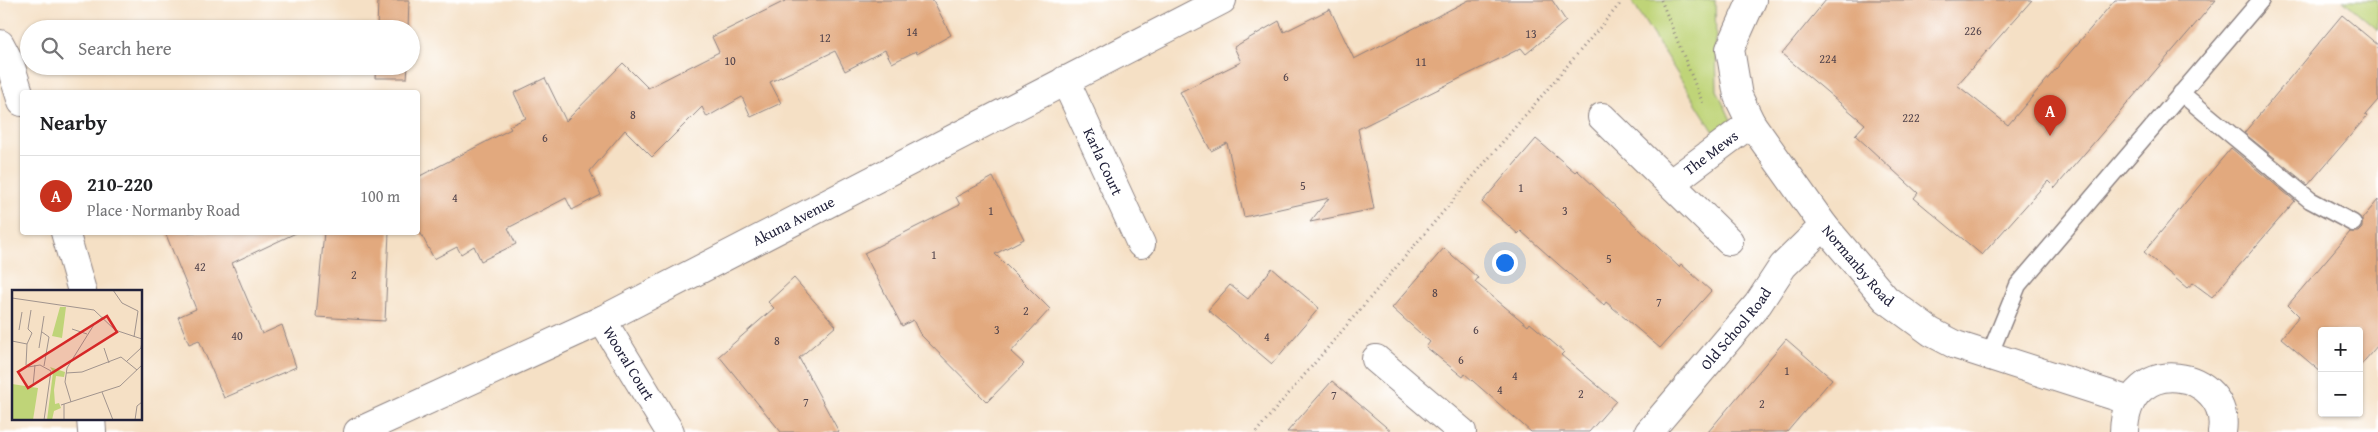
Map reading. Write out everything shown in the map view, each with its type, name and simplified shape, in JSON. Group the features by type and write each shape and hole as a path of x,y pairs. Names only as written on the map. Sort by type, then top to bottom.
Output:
{"street":[{"name":"Akuna Avenue","path":"358,432 602,320 1222,0"},
{"name":"Normanby Road","path":"1752,0 1730,49 1738,96 1751,123 1824,226 1886,299 1931,332 1956,345 2130,401"},
{"path":"0,44 10,61 20,95"},
{"name":"Karla Court","path":"1065,80 1141,244"},
{"name":"The Mews","path":"1602,117 1730,241"},
{"name":"The Mews","path":"1671,183 1751,123"},
{"name":"Old School Road","path":"1649,432 1758,304 1784,266 1824,226"},
{"path":"66,235 82,290"},
{"name":"Wooral Court","path":"602,320 670,432"},
{"path":"1376,359 1462,432"},
{"path":"2124,432 2124,417 2130,401 2149,382 2165,377 2183,377 2197,383 2211,394 2219,408 2223,425 2222,432"}],"lane":[{"path":"1989,356 2018,284 2261,0"},
{"path":"2181,93 2310,200 2354,223"}],"path":[{"path":"1256,432 1619,5 1620,0"},
{"path":"1661,0 1707,113 1738,96"}],"green space":[{"path":"1631,0 1715,0 1717,90 1731,120 1714,132"},
{"path":"2343,0 2378,0 2378,30"}],"building":[{"path":"378,0 409,0 408,20 377,20"},
{"path":"787,0 933,0 951,35 917,54 916,51 892,63 885,50 845,71 835,51 770,82 781,103 751,117 742,97 707,117 702,107 652,157 625,130 590,171 601,195 572,210 566,198 508,228 516,244 481,261 474,246 461,254 457,247 434,259 420,232 420,176 511,129 509,126 526,118 514,93 545,78 566,121 623,63 648,88 719,52 712,37"},
{"path":"1469,0 1552,0 1566,21 1526,54 1521,48 1358,129 1374,209 1310,222 1329,198 1244,217 1227,143 1211,151 1180,92 1241,62 1234,47 1279,21 1284,32 1330,9 1354,59"},
{"path":"1826,0 2032,0 1957,85 2008,125 2115,0 2216,0 2055,188 2048,181 1982,255 1914,198 1918,193 1855,135 1865,124 1782,54"},
{"path":"2342,15 2378,45 2378,100 2365,115 2367,116 2308,185 2244,133"},
{"path":"375,75 407,75 407,78 375,78"},
{"path":"1536,139 1575,172 1577,170 1679,267 1681,264 1711,291 1660,348 1606,302 1604,305 1521,231 1518,234 1482,202"},
{"path":"2231,148 2295,201 2212,297 2193,283 2187,288 2144,252"},
{"path":"993,177 1024,239 995,254 1050,309 1011,352 1024,364 987,402 920,334 913,320 902,326 864,253 960,205 956,197"},
{"path":"2378,200 2378,345 2363,362 2363,327 2318,327 2318,370 2281,338 2299,316 2288,305 2350,232 2358,232 2362,228 2362,219"},
{"path":"166,235 292,235 232,263 262,334 282,325 296,367 224,398 199,340 189,344 178,317 196,309"},
{"path":"324,235 389,235 385,321 316,317"},
{"path":"1444,248 1478,278 1475,282 1528,326 1530,323 1564,352 1561,355 1616,401 1589,432 1531,432 1465,374 1463,377 1426,347 1430,342 1392,308"},
{"path":"1272,268 1319,308 1272,364 1208,310 1230,285 1248,299"},
{"path":"794,278 836,326 799,358 839,432 781,432 719,356 774,308 768,302"},
{"path":"1786,339 1832,379 1787,432 1708,432"},
{"path":"1332,381 1392,432 1287,432"}],"place":[{"name":"210-220","path":"2050,136"}]}
